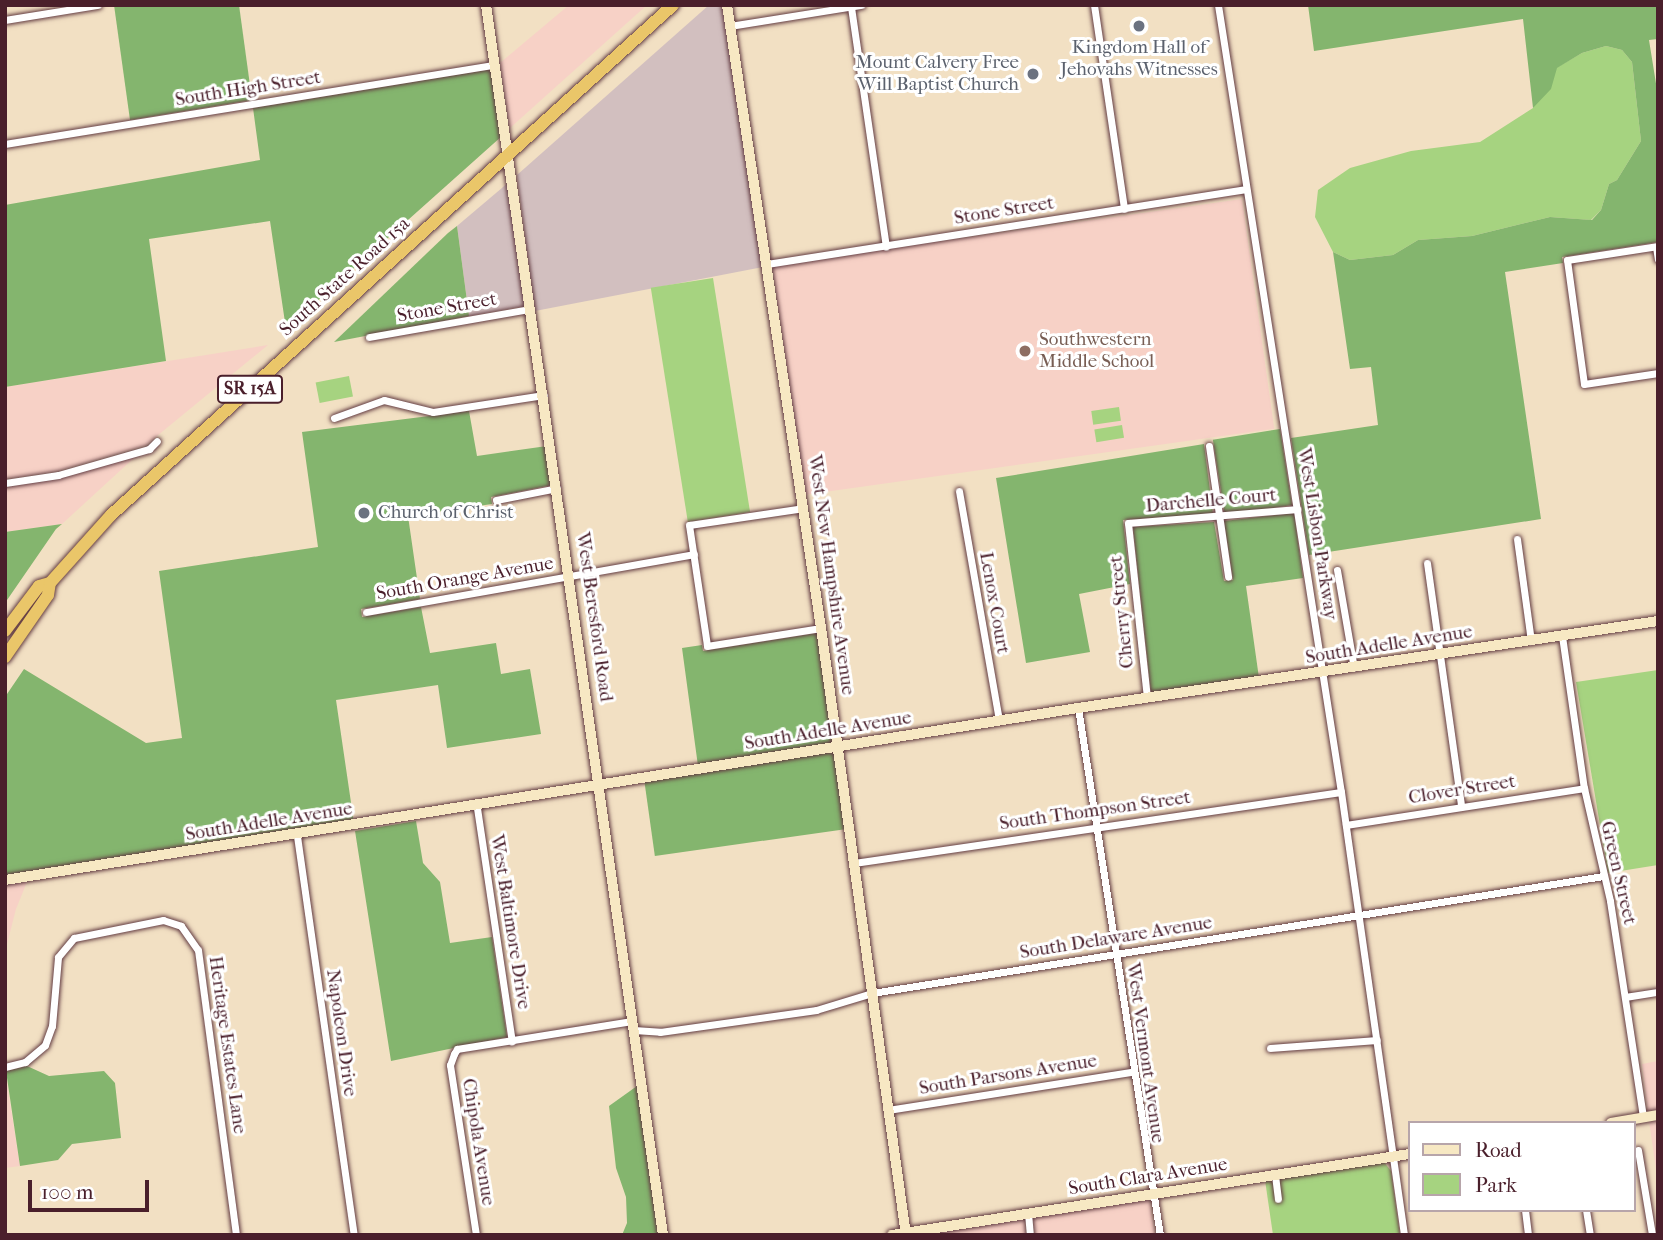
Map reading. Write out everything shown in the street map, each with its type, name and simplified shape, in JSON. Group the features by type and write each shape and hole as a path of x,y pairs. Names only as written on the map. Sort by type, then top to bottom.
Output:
{"highway":[{"name":"South State Road 15a","path":"5,657 47,596 50,583 111,515 673,5"},
{"name":"South State Road 15a","path":"5,631 39,586 50,583"},
{"path":"5,646 28,612 26,604"}],"street":[{"path":"5,20 98,5"},
{"name":"West Beresford Road","path":"486,5 510,153 663,1235"},
{"name":"West New Hampshire Avenue","path":"727,5 804,508 906,1234"},
{"path":"730,26 861,5"},
{"path":"1094,5 1124,209"},
{"name":"West Lisbon Parkway","path":"1218,5 1346,825 1404,1235"},
{"path":"852,7 886,246"},
{"name":"South High Street","path":"5,144 495,65"},
{"name":"Stone Street","path":"767,264 1246,190"},
{"path":"1658,259 1657,246 1567,260 1584,384 1658,373"},
{"name":"Stone Street","path":"369,337 530,309"},
{"path":"334,418 384,400 433,412 544,395"},
{"path":"5,483 58,475 149,449 157,440"},
{"path":"1209,446 1228,577"},
{"path":"496,500 557,488"},
{"name":"Lenox Court","path":"959,491 999,721"},
{"path":"804,508 689,524 707,646 821,628"},
{"name":"Darchelle Court","path":"1128,523 1219,518 1297,509"},
{"name":"Cherry Street","path":"1128,523 1147,698"},
{"path":"1517,539 1531,641"},
{"name":"South Orange Avenue","path":"366,612 694,554"},
{"path":"1427,563 1461,806"},
{"path":"1337,570 1353,668"},
{"name":"South Adelle Avenue","path":"5,880 477,808 1078,708 1658,621"},
{"name":"Green Street","path":"1562,636 1584,788 1625,997 1643,1117"},
{"name":"West Vermont Avenue","path":"1078,708 1132,1072 1160,1235"},
{"name":"Clover Street","path":"1346,825 1584,788"},
{"name":"South Thompson Street","path":"854,863 1341,792"},
{"name":"West Baltimore Drive","path":"477,808 512,1041"},
{"name":"Napoleon Drive","path":"297,836 354,1235"},
{"name":"South Delaware Avenue","path":"454,1054 457,1049 633,1026 660,1032 816,1010 872,993 1603,876"},
{"name":"Heritage Estates Lane","path":"5,1067 25,1062 45,1045 52,1027 58,957 74,938 163,920 181,926 198,950 236,1235"},
{"path":"1625,997 1658,992"},
{"path":"1270,1048 1377,1040"},
{"name":"Chipola Avenue","path":"454,1054 450,1065 476,1235"},
{"name":"South Parsons Avenue","path":"888,1110 1132,1072"},
{"path":"1622,1121 1658,1115"},
{"path":"1638,1150 1652,1235"},
{"name":"South Clara Avenue","path":"892,1235 1408,1154"},
{"path":"1275,1175 1278,1199"},
{"path":"1525,1212 1528,1235"},
{"path":"1586,1212 1590,1235"},
{"path":"1028,1213 1030,1235"}],"shaded area":[{"path":"569,5 647,5 510,128 500,63"},
{"path":"709,5 722,5 763,267 535,311 517,175"},
{"path":"509,182 525,306 469,316 457,226"},
{"name":"Southwestern Middle School","path":"1242,199 1274,429 805,495 773,265"},
{"path":"268,345 146,445 57,471 5,479 5,387"},
{"path":"135,457 62,524 5,532 5,487 59,479"},
{"path":"27,882 16,909 5,952 5,885"},
{"path":"1658,1061 1658,1111 1648,1112 1642,1064"},
{"path":"5,1071 20,1166 5,1168"},
{"path":"1658,1119 1658,1184 1649,1121"},
{"path":"1149,1199 1155,1235 1035,1235 1033,1217"},
{"path":"1024,1218 1026,1235 918,1235"}],"green space":[{"path":"114,5 239,5 252,100 130,120"},
{"path":"1308,5 1658,5 1658,39 1649,40 1658,96 1658,242 1562,257 1563,263 1505,272 1541,519 1309,555 1291,438 1378,425 1371,367 1350,369 1333,252 1350,260 1393,255 1418,240 1472,236 1550,217 1592,220 1601,210 1609,184 1617,180 1641,141 1632,62 1622,50 1606,46 1582,53 1557,68 1551,89 1533,108 1523,19 1314,51"},
{"path":"1606,46 1622,50 1632,62 1641,141 1617,180 1609,184 1601,210 1591,220 1550,217 1472,236 1418,240 1393,255 1350,260 1333,252 1315,217 1318,190 1350,168 1411,151 1480,142 1533,108 1556,68 1582,53"},
{"path":"492,69 502,136 286,329 270,221 149,239 166,361 5,387 5,205 260,160 253,108"},
{"path":"457,226 469,316 334,342 448,233"},
{"path":"713,278 750,512 688,522 651,288"},
{"path":"349,376 353,397 320,403 316,382"},
{"path":"1119,407 1121,421 1093,425 1091,411"},
{"path":"469,411 477,456 547,446 552,485 491,497 492,504 408,516 420,599 361,609 362,617 421,607 430,653 496,643 501,674 530,669 541,734 447,748 438,685 336,700 354,823 5,877 5,697 24,669 146,743 182,738 159,571 318,547 302,432"},
{"path":"1122,425 1124,438 1096,442 1094,429"},
{"path":"1280,429 1292,505 1225,516 1213,440"},
{"path":"1204,444 1213,514 1123,520 1130,584 1079,594 1090,652 1026,663 996,478"},
{"path":"1294,513 1303,578 1246,586 1259,678 1151,693 1133,527 1214,522 1224,581 1233,580 1224,521"},
{"path":"62,524 56,529 5,603 5,532"},
{"path":"817,633 833,743 698,766 682,648 702,645 703,651"},
{"path":"1658,670 1658,865 1608,873 1576,682"},
{"path":"834,751 845,829 655,856 644,778"},
{"path":"416,821 423,863 440,882 450,943 492,937 507,1037 391,1061 355,831"},
{"path":"27,1066 49,1076 104,1071 115,1083 121,1138 72,1144 58,1160 20,1166 6,1071"},
{"path":"637,1086 658,1235 622,1235 627,1223 626,1197 616,1168 609,1106"},
{"path":"1384,1162 1391,1171 1400,1235 1273,1235 1265,1180"}],"place":[{"name":"Kingdom Hall of Jehovahs Witnesses","path":"1139,26"},
{"name":"Mount Calvery Free Will Baptist Church","path":"1033,74"},
{"name":"Southwestern Middle School","path":"1025,351"},
{"name":"Church of Christ","path":"364,513"}]}
